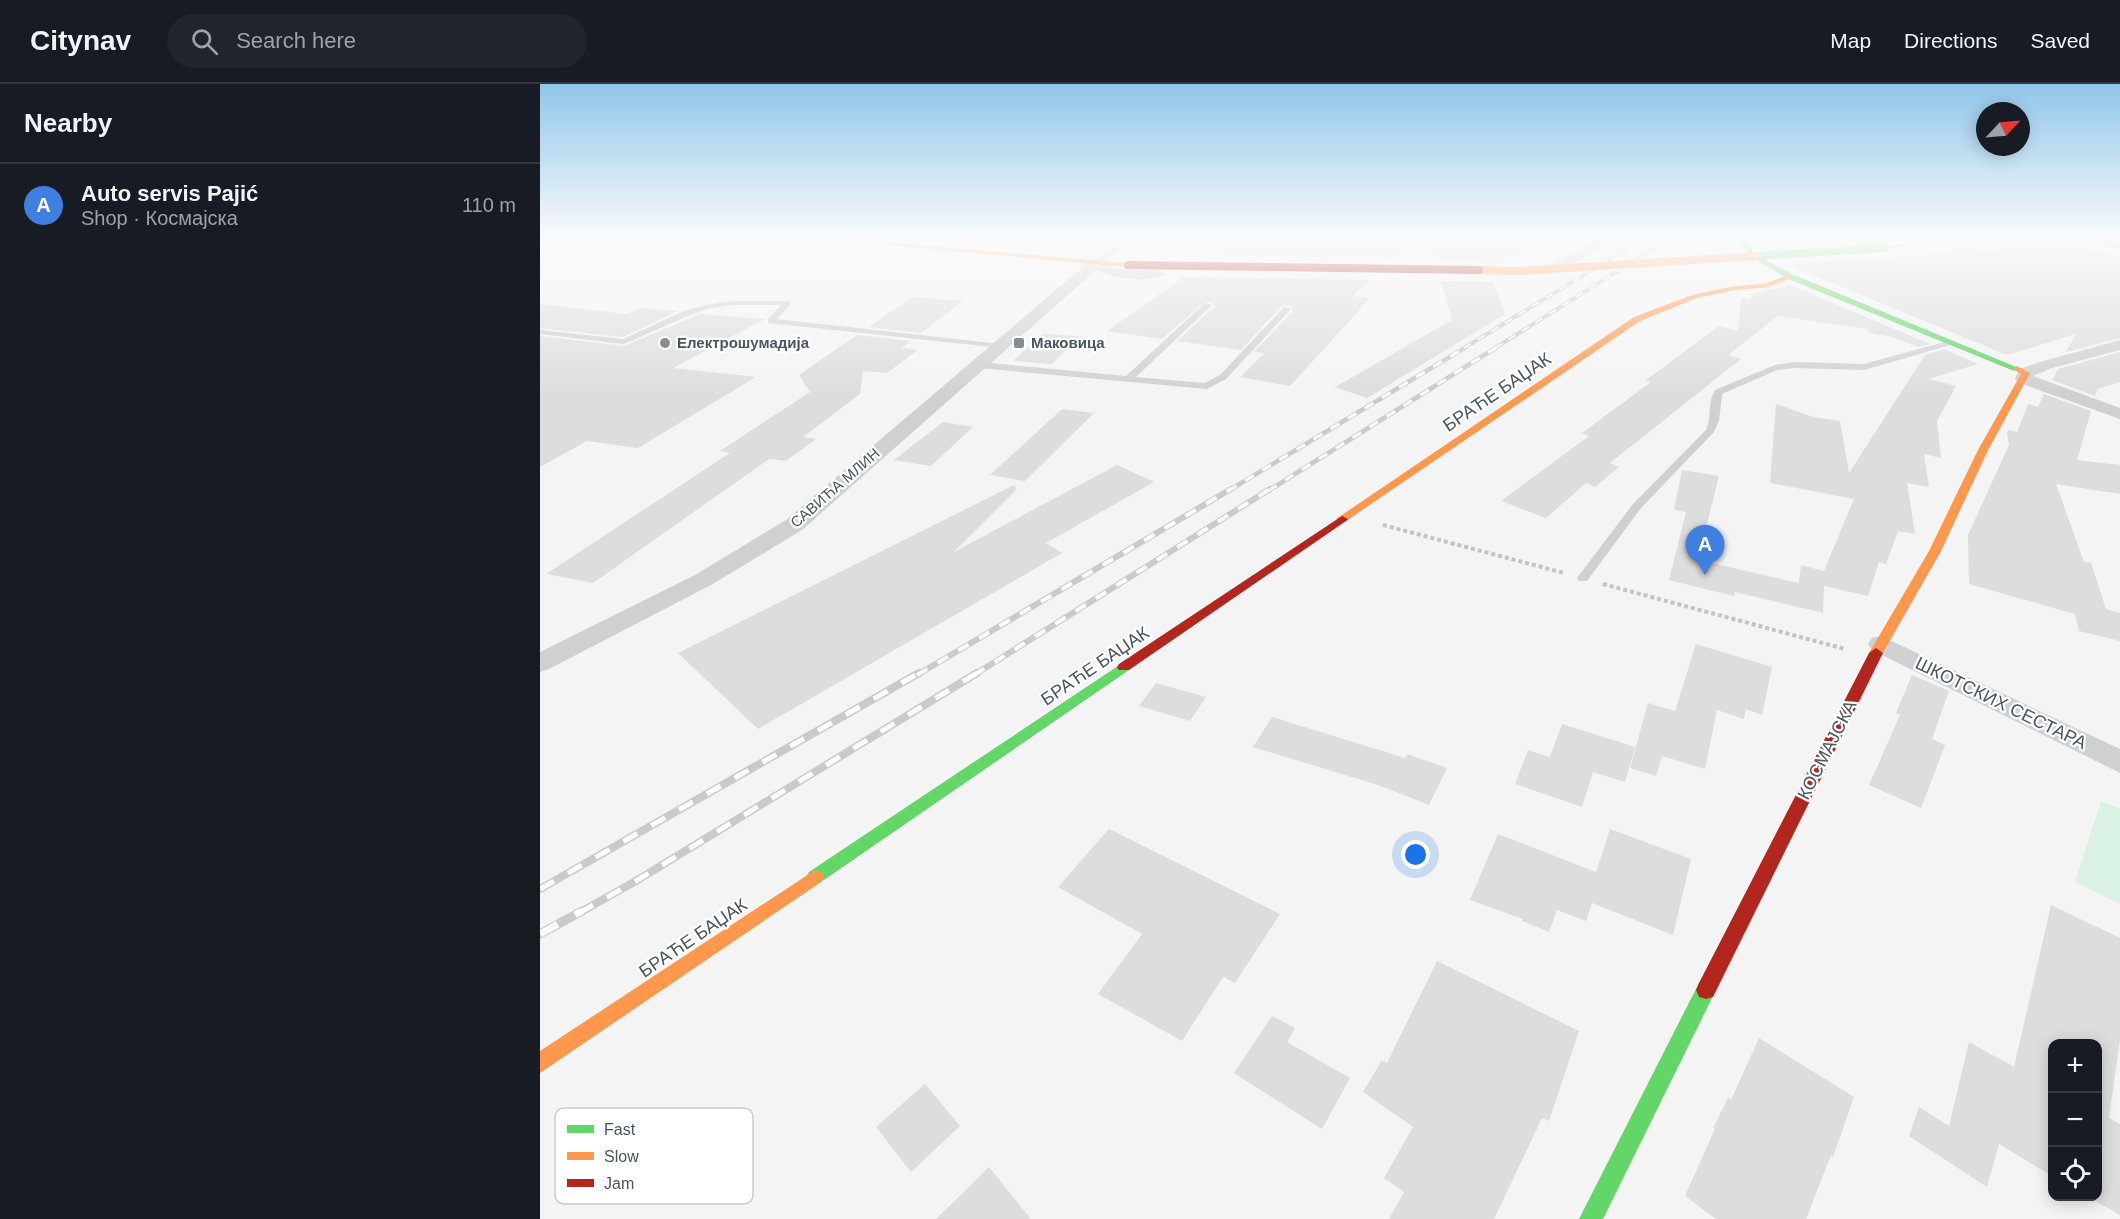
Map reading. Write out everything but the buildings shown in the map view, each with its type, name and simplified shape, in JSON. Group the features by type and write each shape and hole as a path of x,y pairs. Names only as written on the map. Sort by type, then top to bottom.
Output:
{"main road":[{"name":"БРАЋЕ БАЏАК","path":"540,1063 1637,319 1693,290"},
{"name":"БРАЋЕ БАЏАК","path":"1672,302 1733,290"},
{"path":"1788,290 1814,293"},
{"path":"1808,290 1881,319 1911,327"},
{"path":"1814,290 2027,373"},
{"name":"КОСМАЈСКА","path":"1591,1219 1878,650 1935,551 1983,450 2027,373"}],"street":[{"name":"САВИЋА МЛИН","path":"540,663 703,580 794,525 1065,290"},
{"path":"2027,373 2120,345"},
{"path":"2027,373 2120,402"},
{"path":"2027,373 2120,414"},
{"name":"ШКОТСКИХ СЕСТАРА","path":"1878,650 2120,762"}],"lane":[{"path":"540,332 624,342 687,313 710,306 732,303 787,303 771,321 955,339 1001,346"},
{"path":"1128,379 1208,305"},
{"path":"979,365 1207,386 1223,377 1287,309"},
{"path":"942,350 955,339"},
{"path":"1582,578 1632,511 1660,481 1687,458 1711,430 1716,414 1714,401 1718,392 1775,368 1795,365 1863,367 1952,342"}],"path":[{"path":"1347,515 1582,578 1878,650"}],"green space":[{"path":"2101,801 2120,809 2120,904 2075,882"}],"railway":[{"path":"1464,348 1559,290"},
{"path":"1495,348 1588,290"},
{"path":"1228,491 1466,347"},
{"path":"1268,491 1497,347"},
{"path":"917,675 1231,489"},
{"path":"974,675 1270,489"},
{"path":"540,889 919,673"},
{"path":"579,913 636,881 977,673"},
{"path":"540,934 582,911"}],"traffic: fast":[{"path":"1823,290 2017,369"},
{"path":"815,877 1124,667"},
{"path":"1591,1219 1706,990"}],"traffic: slow":[{"path":"1342,519 1637,319 1671,304 1725,290"},
{"path":"1876,653 1935,551 1983,450 2026,373 2017,369"},
{"path":"540,1063 815,877"}],"traffic: jam":[{"path":"1124,667 1342,519"},
{"path":"1706,990 1876,653"}],"place":[{"name":"Електрошумадија","path":"665,343"},
{"name":"Маковица","path":"1019,343"},
{"name":"Auto servis Pajić","path":"1705,575"}]}
